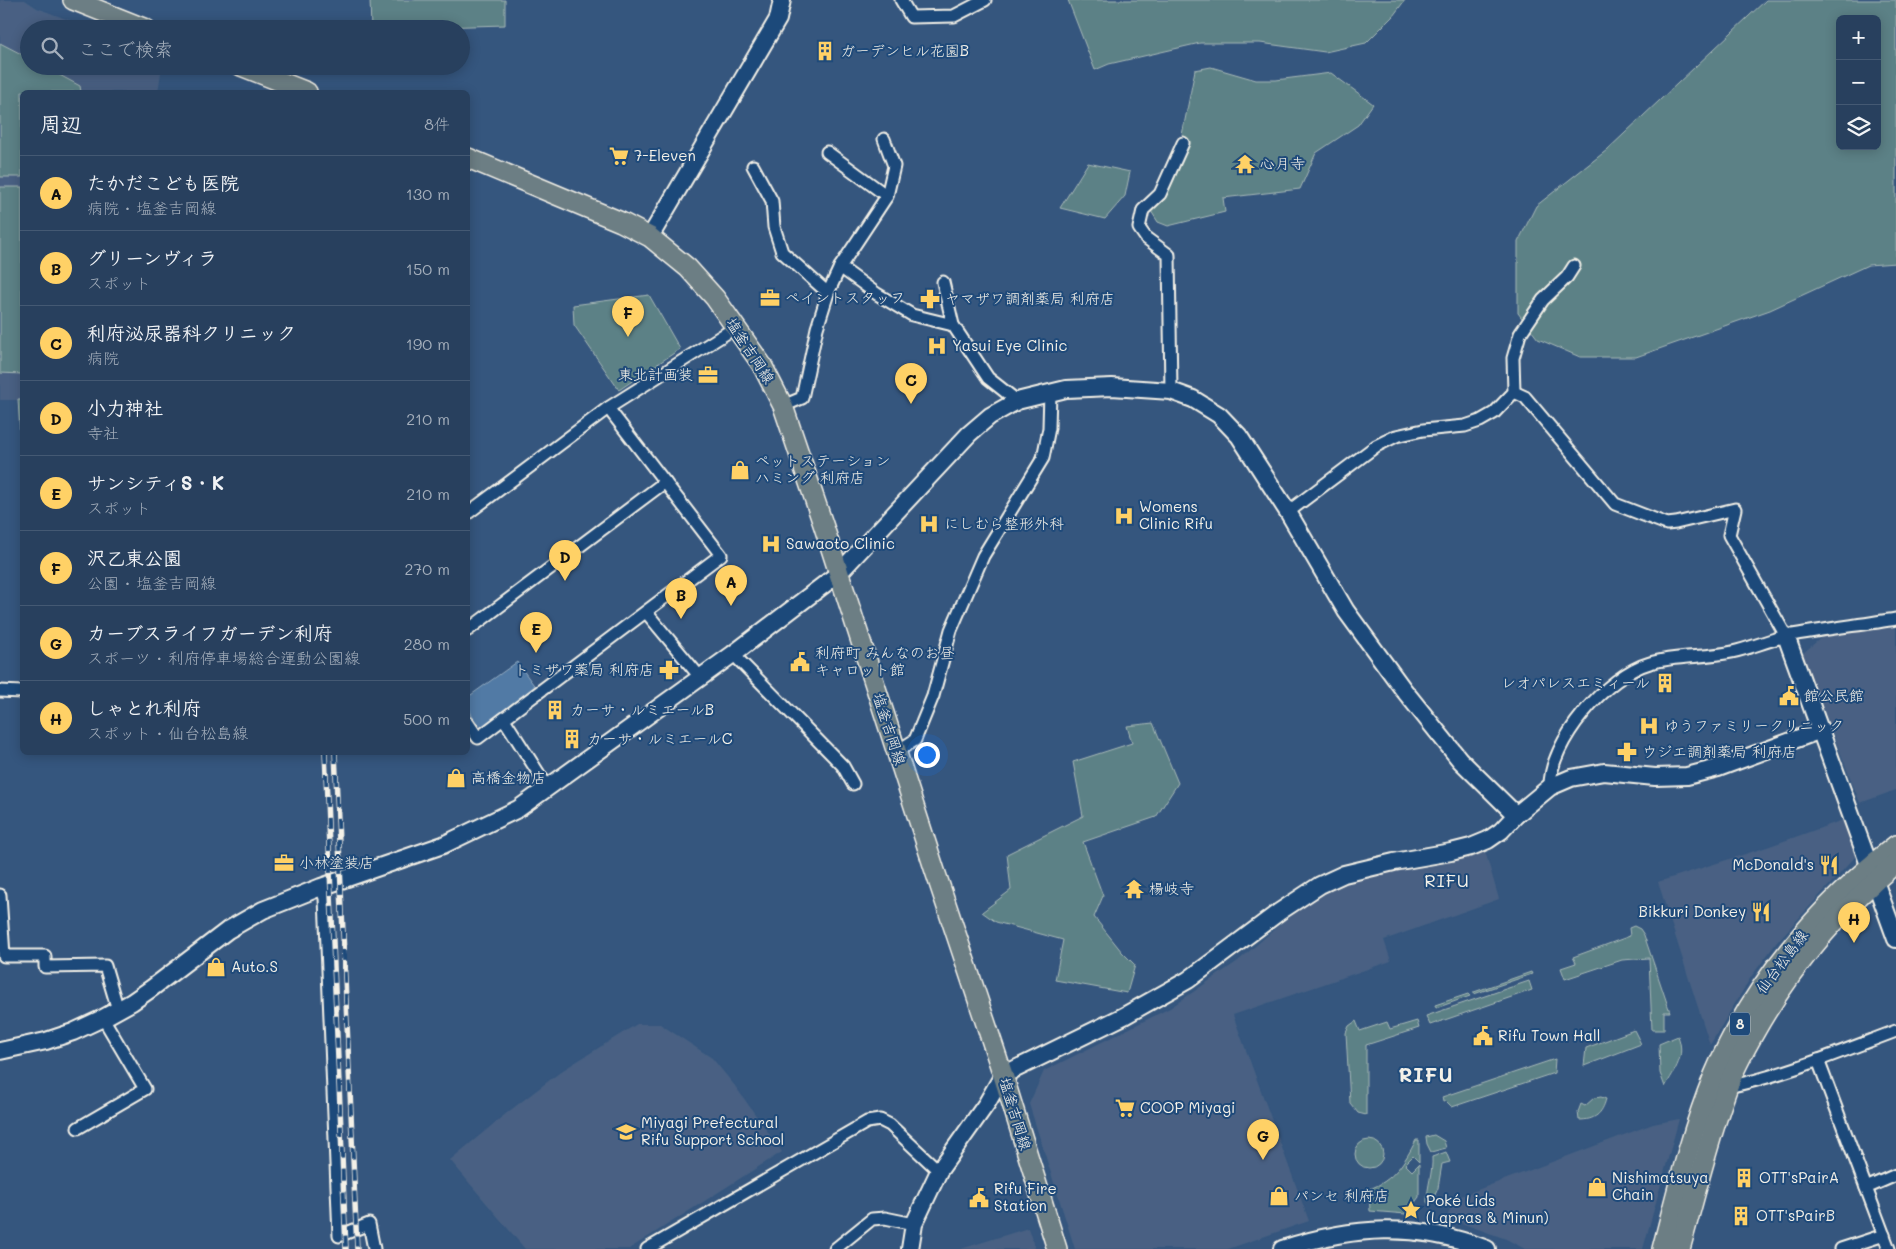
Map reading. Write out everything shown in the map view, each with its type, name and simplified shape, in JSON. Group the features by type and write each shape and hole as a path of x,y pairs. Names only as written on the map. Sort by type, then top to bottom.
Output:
{"main road":[{"path":"73,0 123,20"},
{"path":"264,75 302,90"},
{"name":"塩釜吉岡線","path":"470,159 621,222 650,237 688,268 715,298 762,365 783,406 824,527 1003,1075 1057,1249"},
{"name":"仙台松島線","path":"1680,1249 1727,1087 1748,1044 1795,968 1896,845"},
{"name":"仙台松島線","path":"1662,1249 1697,1122 1715,1074 1732,1038 1755,998 1782,959 1822,912 1873,873 1896,863"}],"street":[{"path":"650,237 778,18 782,0"},
{"path":"901,0 911,17 954,16 985,0"},
{"path":"783,406 802,398 817,328 828,293 840,267 887,196 894,166 884,139"},
{"path":"1171,391 1168,255 1146,238 1139,228 1144,210 1160,194 1173,169 1183,143"},
{"path":"827,152 887,196"},
{"path":"753,166 772,201 774,227 782,252 828,293"},
{"path":"1288,512 1376,446 1396,436 1423,430 1465,426 1480,421 1494,413 1514,392 1513,358 1520,334 1543,300 1567,277 1574,266"},
{"path":"840,267 877,294 912,315 952,325"},
{"path":"943,282 952,325 988,378 1017,401"},
{"path":"470,512 608,408 736,327"},
{"path":"0,1051 46,1041 73,1032 118,1010 152,988 228,930 263,910 321,887 443,845 518,808 733,654 838,574 968,434 990,416 1017,401 1066,389 1112,386 1171,391 1193,399 1219,415 1239,436 1288,512 1346,610 1403,689 1460,760 1516,815"},
{"path":"896,752 915,740 933,696 951,630 982,556 1043,458 1049,428 1050,392"},
{"path":"1514,392 1526,397 1615,504 1667,524 1735,509 1729,535 1786,636 1896,939"},
{"path":"470,726 478,738 721,555 608,408"},
{"path":"470,628 665,482"},
{"path":"646,612 700,677"},
{"path":"1550,787 1550,773 1553,764 1577,719 1593,702 1627,674 1648,663 1732,652 1786,636 1896,619"},
{"path":"733,654 843,766 853,784"},
{"path":"0,691 20,692"},
{"path":"504,718 548,788"},
{"path":"910,1249 914,1224 938,1171 988,1103 1003,1075 1124,1016 1188,980 1279,912 1320,885 1344,874 1471,848 1501,831 1516,815 1550,787 1571,778 1604,772 1654,777 1686,776 1718,768 1821,730"},
{"path":"321,887 325,898 339,1236 369,1224 374,1249"},
{"path":"0,895 4,956 45,956 45,967 105,966 118,1010"},
{"path":"78,1128 145,1089 103,1018"},
{"path":"1727,1087 1745,1084 1818,1060 1896,1031"},
{"path":"1818,1060 1889,1249"},
{"path":"647,1249 867,1122 880,1120 890,1125 938,1171"},
{"path":"1866,1188 1896,1175"},
{"path":"835,1249 872,1219 885,1218 914,1224"},
{"path":"1282,1249 1334,1234 1383,1229 1412,1230 1440,1234 1488,1249"},
{"path":"1841,1249 1884,1235"}],"shaded area":[{"path":"0,0 25,0 37,8 68,20 20,20 20,75 161,75 158,90 20,90 20,400 0,400"},
{"path":"1896,627 1896,790 1860,803 1802,654 1823,636"},
{"path":"517,662 536,688 510,705 511,709 486,729 481,727 472,716 470,696"},
{"path":"1843,820 1856,856 1777,942 1751,977 1710,1045 1658,882"},
{"path":"1485,851 1499,899 1384,940 1391,961 1233,1015 1309,1221 1228,1249 1075,1249 1029,1104 1044,1071 1170,1008 1238,961 1300,907 1331,888 1355,879"},
{"name":"Miyagi Prefectural Rifu Support School","path":"637,1024 660,1024 712,1058 735,1086 782,1152 629,1249 525,1249 450,1160 563,1070"},
{"path":"1679,1119 1643,1249 1525,1249 1506,1239 1447,1218 1453,1199 1653,1124"},
{"path":"1028,1228 1035,1249 961,1249"}],"green space":[{"path":"370,0 505,0 505,25 470,26 470,20 371,20"},
{"path":"1068,0 1405,0 1393,16 1366,43 1325,52 1260,43 1200,43 1109,64 1095,70"},
{"path":"1766,0 1896,0 1896,263 1868,265 1770,310 1636,357 1580,357 1538,339 1518,313 1518,242 1536,206 1607,150"},
{"path":"0,43 20,53 20,75 60,75 80,86 81,90 20,90 20,177 0,177"},
{"path":"1211,67 1256,80 1276,80 1331,73 1373,104 1358,125 1316,153 1300,189 1223,198 1225,212 1168,226 1158,222 1151,211 1184,153 1189,140 1182,135 1195,70"},
{"path":"1088,163 1130,172 1125,196 1105,219 1060,208"},
{"path":"0,187 20,187 20,374 0,373"},
{"path":"649,295 680,349 619,390 574,325 573,305"},
{"path":"18,399 20,399 20,434"},
{"path":"1153,723 1178,783 1156,817 1083,842 1103,896 1094,917 1135,965 1127,993 1055,980 1063,940 996,922 982,912 1011,890 1007,854 1083,816 1073,762 1132,743 1127,726"},
{"path":"1634,926 1640,929 1644,935 1670,1012 1664,1012 1664,1030 1652,1030 1649,958 1622,960 1565,979 1561,968 1576,963 1573,957 1630,936 1629,928"},
{"path":"1531,972 1532,974 1474,994 1474,992"},
{"path":"1529,981 1532,990 1430,1025 1426,1016"},
{"path":"1468,994 1470,996 1436,1008 1435,1005"},
{"path":"1356,1021 1360,1031 1387,1022 1390,1029 1417,1021 1419,1028 1366,1045 1366,1115 1358,1113 1350,1103 1346,1033 1349,1026"},
{"path":"1634,1030 1641,1044 1584,1066 1586,1048"},
{"path":"1678,1036 1681,1050 1680,1057 1665,1087 1660,1073 1659,1044"},
{"path":"1555,1059 1554,1073 1452,1107 1446,1101 1443,1102 1442,1097"},
{"path":"1601,1097 1606,1099 1600,1112 1589,1119 1579,1120 1578,1112 1581,1104 1585,1106 1594,1098"},
{"path":"1434,1135 1444,1141 1446,1148 1431,1152 1426,1137"},
{"path":"1369,1140 1379,1144 1383,1154 1379,1164 1369,1168 1359,1164 1355,1154 1359,1144"},
{"path":"1416,1140 1419,1140 1419,1162 1413,1156 1405,1164 1412,1171 1419,1164 1419,1197 1406,1214 1370,1211 1369,1189 1392,1176"},
{"path":"1446,1152 1450,1162 1442,1164 1438,1188 1430,1206 1427,1202 1432,1157"}],"railway":[{"path":"325,755 346,1249"},
{"path":"335,755 357,1249"}],"place":[{"name":"ガーデンヒル花園B","path":"825,51"},
{"name":"7-Eleven","path":"619,156"},
{"name":"心月寺","path":"1245,164"},
{"name":"ペイントスタッフ","path":"770,298"},
{"name":"ヤマザワ調剤薬局 利府店","path":"930,299"},
{"name":"沢乙東公園","path":"628,337"},
{"name":"Yasui Eye Clinic","path":"937,346"},
{"name":"東北計画装","path":"708,375"},
{"name":"利府泌尿器科クリニック","path":"911,404"},
{"name":"ペットステーション ハミング 利府店","path":"740,470"},
{"name":"Womens Clinic Rifu","path":"1124,516"},
{"name":"にしむら整形外科","path":"929,524"},
{"name":"Sawaoto Clinic","path":"771,544"},
{"name":"小力神社","path":"565,581"},
{"name":"たかだこども医院","path":"731,606"},
{"name":"グリーンヴィラ","path":"681,619"},
{"name":"サンシティS・K","path":"536,653"},
{"name":"利府町 みんなのお昼 キャロット館","path":"800,662"},
{"name":"トミザワ薬局 利府店","path":"669,670"},
{"name":"レオパレスエミィール","path":"1665,683"},
{"name":"館公民館","path":"1789,696"},
{"name":"カーサ・ルミエールB","path":"555,710"},
{"name":"ゆうファミリークリニック","path":"1649,726"},
{"name":"カーサ・ルミエールC","path":"572,739"},
{"name":"ウジエ調剤薬局 利府店","path":"1627,752"},
{"name":"高橋金物店","path":"456,778"},
{"name":"小林塗装店","path":"284,863"},
{"name":"McDonald's","path":"1829,865"},
{"name":"楊岐寺","path":"1134,889"},
{"name":"Bikkuri Donkey","path":"1761,912"},
{"name":"しゃとれ利府","path":"1854,943"},
{"name":"Auto.S","path":"216,967"},
{"name":"Rifu Town Hall","path":"1483,1036"},
{"name":"COOP Miyagi","path":"1125,1108"},
{"name":"Miyagi Prefectural Rifu Support School","path":"626,1132"},
{"name":"カーブスライフガーデン利府","path":"1263,1160"},
{"name":"OTT'sPairA","path":"1744,1178"},
{"name":"Nishimatsuya Chain","path":"1597,1187"},
{"name":"パンセ 利府店","path":"1279,1196"},
{"name":"Rifu Fire Station","path":"979,1198"},
{"name":"Poké Lids (Lapras & Minun)","path":"1411,1210"},
{"name":"OTT'sPairB","path":"1741,1216"}],"district":[{"name":"RIFU","path":"1447,881"},
{"name":"RIFU","path":"1426,1075"}]}
